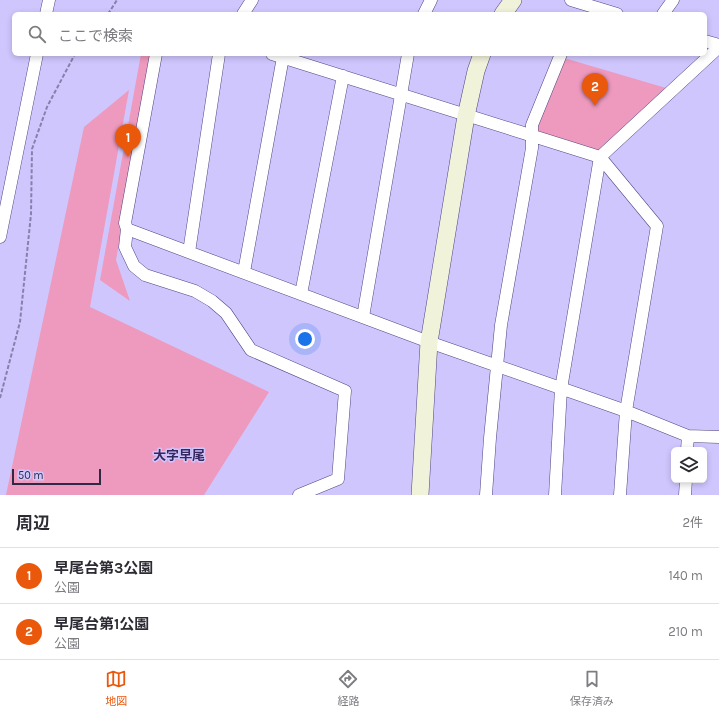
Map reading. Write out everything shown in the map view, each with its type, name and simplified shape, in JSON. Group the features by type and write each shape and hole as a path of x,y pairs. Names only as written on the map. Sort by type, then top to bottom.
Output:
{"street":[{"path":"46,12 48,0"},
{"path":"244,12 252,0"},
{"path":"425,12 431,0"},
{"path":"504,12 513,0"},
{"path":"571,0 610,12"},
{"path":"664,12 673,0"},
{"path":"555,495 561,388 600,157 719,46 707,42"},
{"path":"0,237 38,56"},
{"path":"156,56 125,223 127,229 125,247 134,266 145,275 194,291 212,301 226,312 251,350 345,391 338,479 299,495"},
{"path":"189,252 219,56"},
{"path":"244,272 277,56 600,157 657,226 626,411 620,495"},
{"path":"363,317 408,56"},
{"path":"420,495 429,342 466,116 476,71 481,56"},
{"path":"486,495 501,325 532,148 532,125 560,56"},
{"path":"301,294 343,76"},
{"path":"127,229 429,342 626,411 688,436 719,437"},
{"path":"687,447 688,436"},
{"path":"685,495 686,483"}],"path":[{"path":"109,12 117,0"},
{"path":"0,398 20,322 31,214 32,149 47,107 75,56"}],"shaded area":[{"path":"141,56 153,56 116,260 130,301 100,280"},
{"path":"564,58 666,88 600,154 536,134 536,125"},
{"path":"129,90 90,307 269,392 204,495 6,495 84,127"}],"place":[{"name":"早尾台第1公園","path":"595,106"},
{"name":"早尾台第3公園","path":"128,157"}],"district":[{"name":"大字早尾","path":"179,455"}]}
